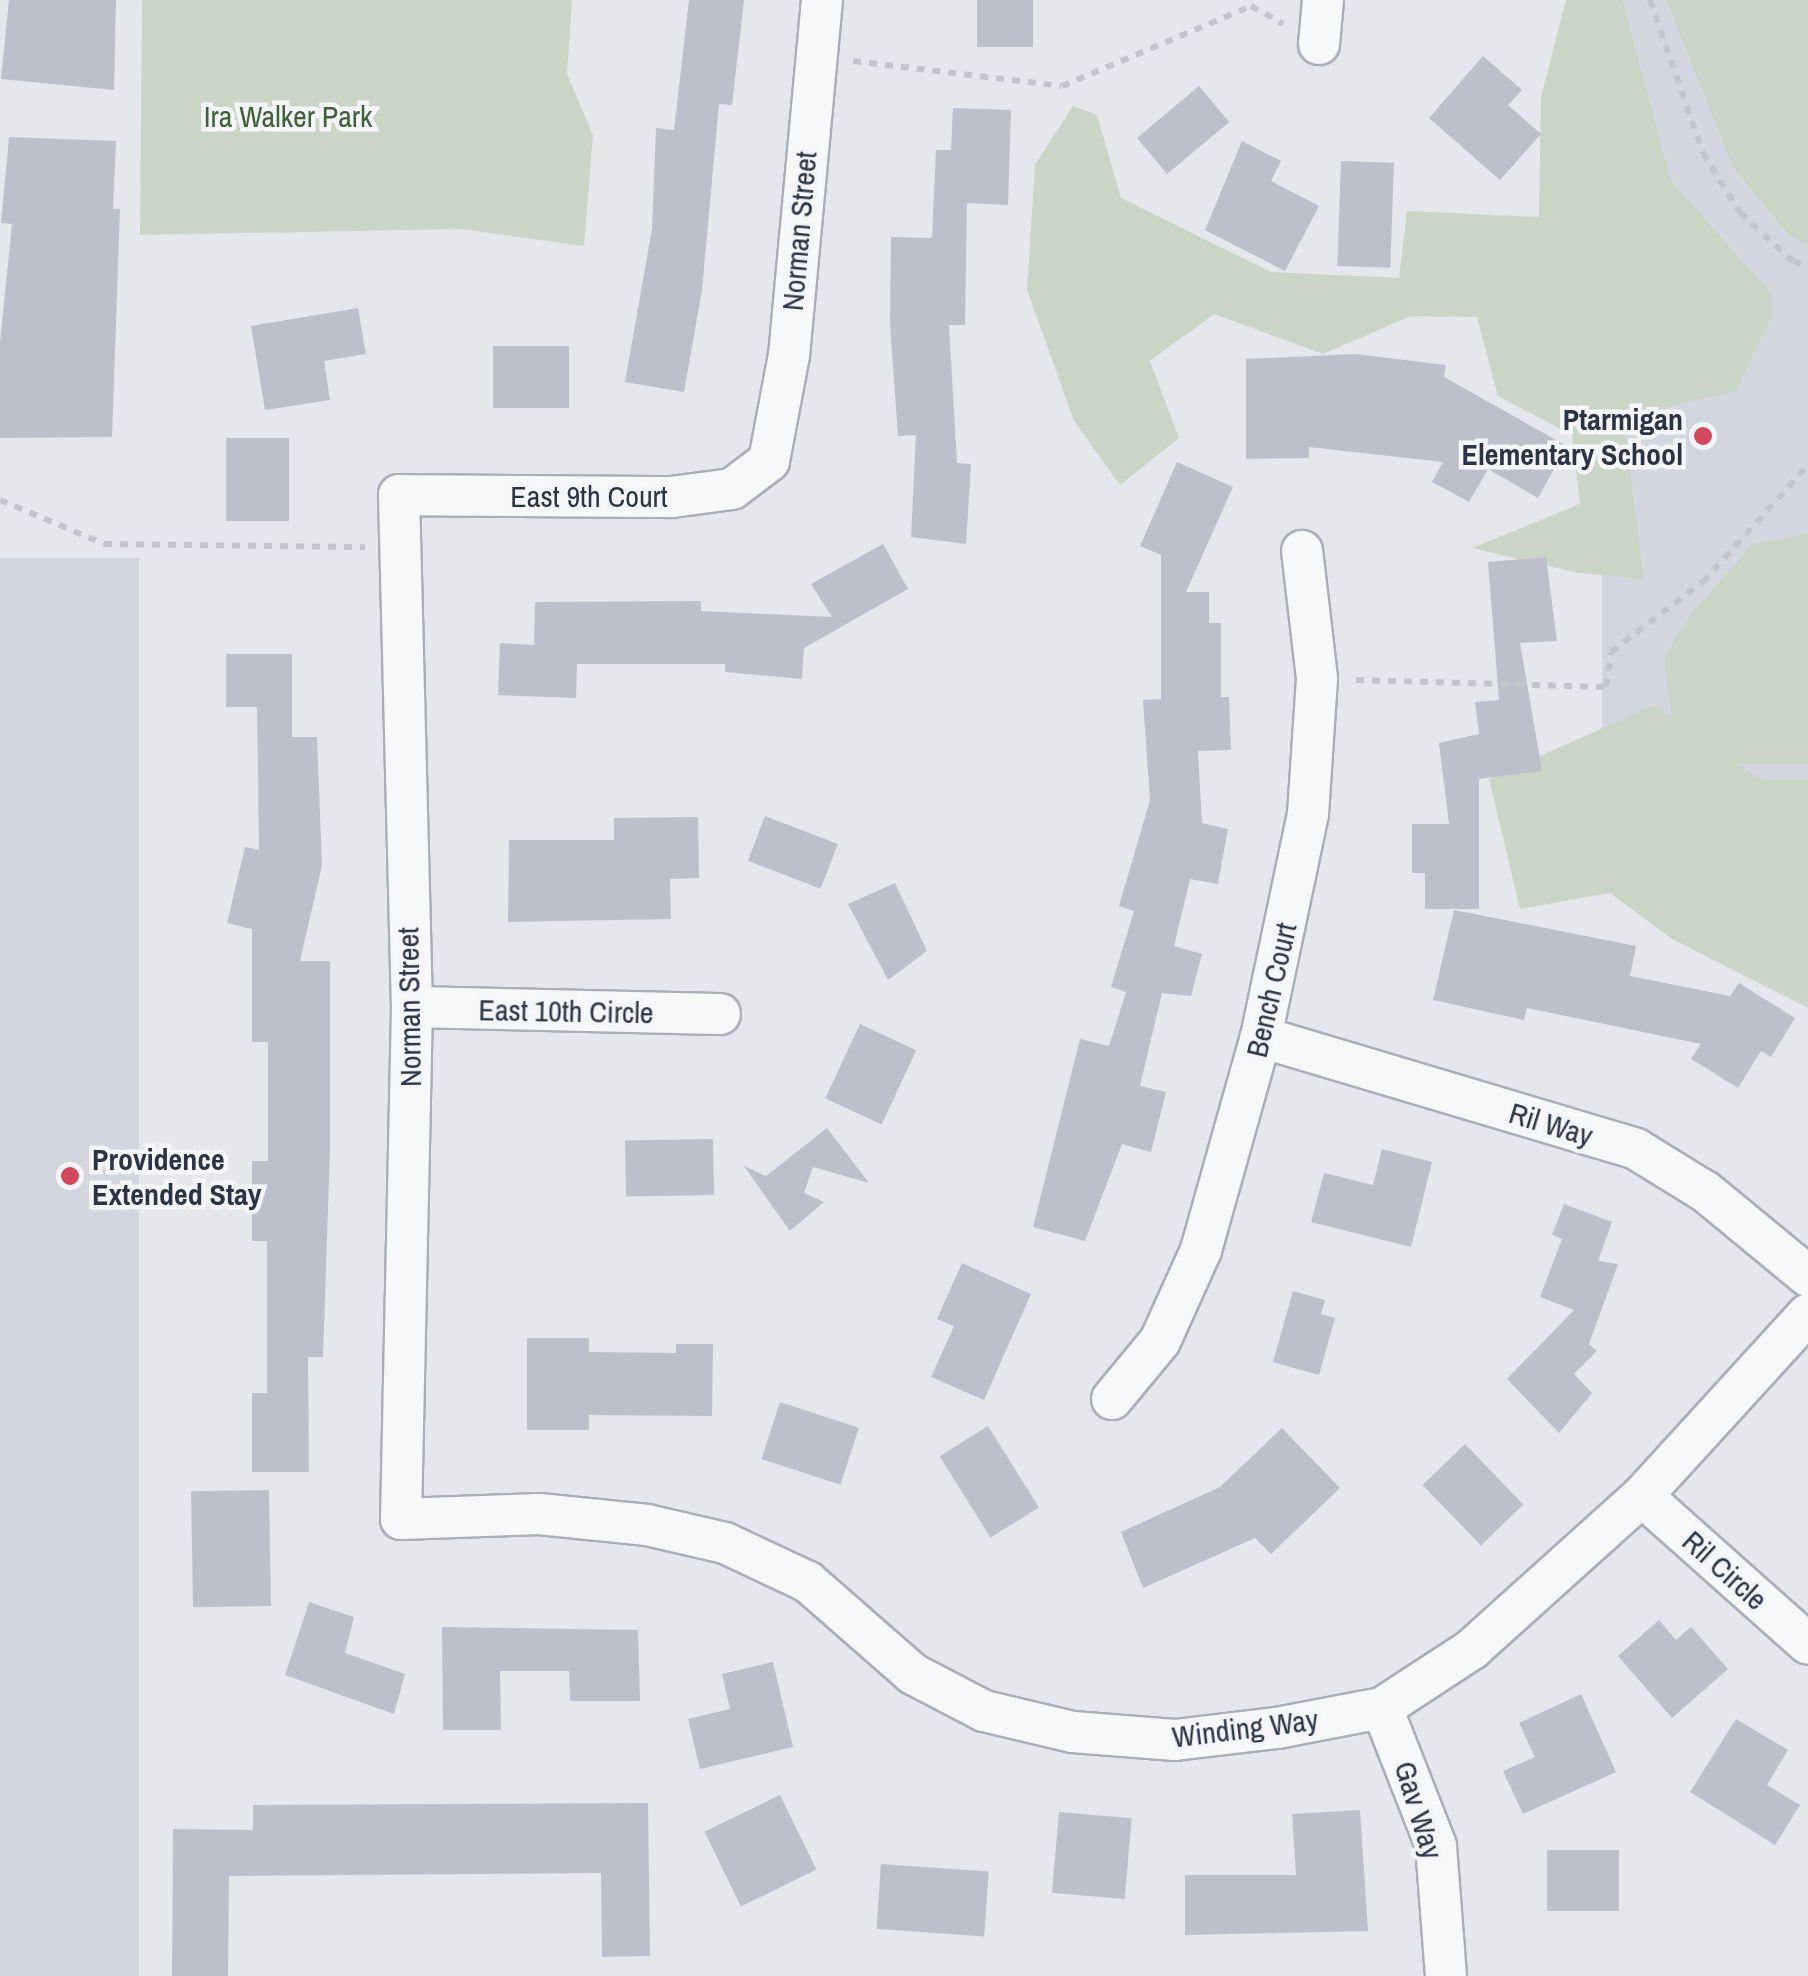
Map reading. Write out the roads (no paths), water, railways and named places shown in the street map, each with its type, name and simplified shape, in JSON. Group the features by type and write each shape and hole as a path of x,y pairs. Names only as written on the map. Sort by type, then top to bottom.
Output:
{"street":[{"name":"Norman Street","path":"769,461 789,355 822,0"},
{"path":"1319,44 1322,0"},
{"name":"East 9th Court","path":"399,494 671,497 732,489 769,461"},
{"name":"Norman Street","path":"399,494 412,1007 401,1520"},
{"name":"Bench Court","path":"1112,1398 1160,1341 1201,1250 1262,1037 1308,814 1317,678 1302,551"},
{"name":"East 10th Circle","path":"412,1007 720,1014"},
{"name":"Ril Way","path":"1262,1037 1636,1149 1706,1192 1808,1276"},
{"name":"Winding Way","path":"401,1520 539,1514 647,1525 725,1544 808,1582 914,1674 984,1711 1073,1732 1176,1740 1382,1708 1472,1649 1642,1496 1808,1314"},
{"name":"Ril Circle","path":"1642,1496 1808,1644"},
{"name":"Gav Way","path":"1382,1708 1436,1846 1446,1976"}],"place":[{"name":"Ptarmigan Elementary School","path":"1703,436"},
{"name":"Providence Extended Stay","path":"70,1176"}],"park label":[{"name":"Ira Walker Park","path":"288,116"}]}
